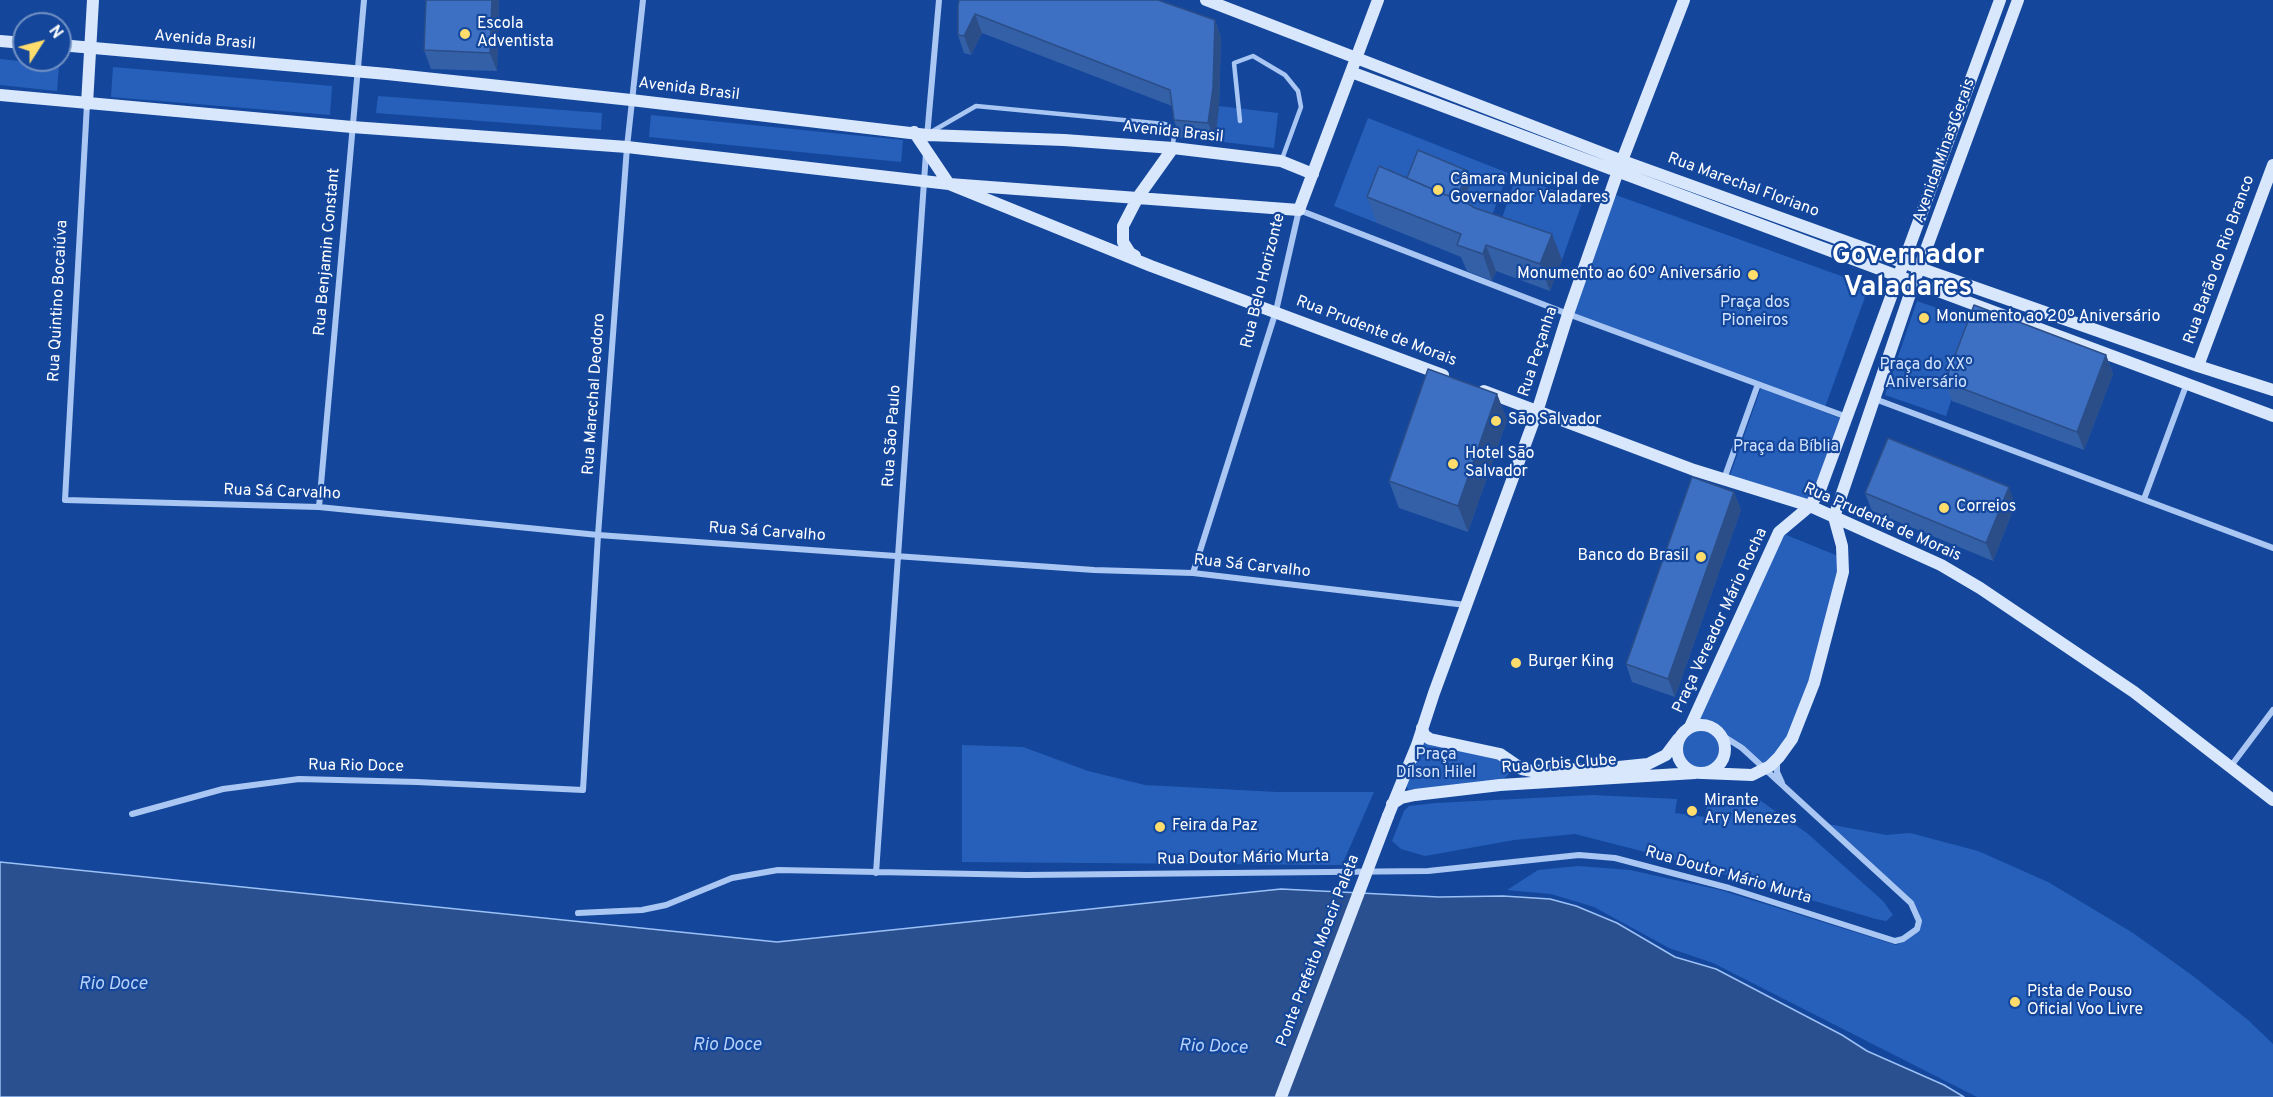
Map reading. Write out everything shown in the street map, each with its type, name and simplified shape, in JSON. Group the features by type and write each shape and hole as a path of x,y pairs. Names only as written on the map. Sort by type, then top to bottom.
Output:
{"street":[{"path":"87,104 93,0"},
{"name":"Rua Benjamin Constant","path":"319,507 364,0"},
{"name":"Rua Marechal Deodoro","path":"583,790 598,535 627,147 643,0"},
{"name":"Rua São Paulo","path":"876,873 923,181 939,0"},
{"name":"Rua Marechal Floriano","path":"1206,0 1914,282 2273,416"},
{"name":"Rua Belo Horizonte","path":"1193,573 1276,311 1299,210 1378,0"},
{"name":"Rua Peçanha","path":"1390,810 1417,745 1538,412 1568,314 1683,0"},
{"name":"Avenida Minas Gerais","path":"1810,506 1820,490 2000,0"},
{"name":"Avenida Minas Gerais","path":"1834,517 1914,282 2018,0"},
{"name":"Avenida Brasil","path":"72,46 358,71 927,135 1064,140 1173,148 1281,161 1313,174"},
{"name":"Rua Marechal Floriano","path":"1351,72 2273,390"},
{"path":"0,96 352,127 627,147 949,184 1299,210 1568,314 1847,417"},
{"name":"Rua Quintino Bocaiúva","path":"65,500 87,104"},
{"path":"914,132 949,184"},
{"path":"1151,266 1130,253 1123,242 1123,226 1138,197 1173,148"},
{"name":"Rua Barão do Rio Branco","path":"2198,366 2273,165"},
{"name":"Rua Prudente de Morais","path":"949,184 1151,266 1450,378"},
{"path":"2144,500 2187,383"},
{"path":"1724,479 1758,384"},
{"name":"Rua Prudente de Morais","path":"1472,387 1724,479 1810,506 1941,565 1980,588 2134,692 2273,800"},
{"path":"1875,399 2273,548"},
{"name":"Rua Sá Carvalho","path":"65,500 319,507 598,535 1094,570 1193,573 1466,605"},
{"name":"Praça Vereador Mário Rocha","path":"1699,773 1687,771 1681,764 1676,748 1678,739 1690,727 1779,532 1810,506"},
{"path":"1699,773 1752,775 1764,770 1779,757 1792,739 1814,683 1843,572 1842,546 1834,517"},
{"path":"2231,766 2273,710"},
{"name":"Praça Vereador Mário Rocha","path":"1690,727 1706,725 1742,748 1764,770"},
{"path":"1422,728 1424,735 1430,739"},
{"path":"1699,773 1712,771 1723,759 1725,750 1720,734"},
{"path":"1417,745 1430,739"},
{"name":"Rua Orbis Clube","path":"1430,739 1498,753 1522,769 1532,771 1648,764 1666,755 1678,739"},
{"path":"1498,753 1506,759 1511,770 1510,776 1500,785"},
{"path":"1779,757 1776,765 1777,772 1785,789"},
{"name":"Rua Doutor Mário Murta","path":"578,913 642,910 666,905 732,878 778,870 1026,875 1428,871 1579,855 1615,858 1707,882 1895,941 1903,939 1917,929 1919,921 1911,903 1764,770"},
{"name":"Rua Orbis Clube","path":"1390,810 1401,798 1415,795 1500,785 1699,773"},
{"name":"Rua Rio Doce","path":"132,814 223,789 299,779 583,790"},
{"path":"1401,782 1405,791 1415,795"},
{"name":"Ponte Prefeito Moacir Paleta","path":"1281,1097 1390,810"}],"lane":[{"path":"1240,121 1234,63 1253,56 1285,75 1298,91 1300,107 1281,161"},
{"path":"927,135 976,106 1165,124 1174,134 1173,148"}],"green space":[{"path":"0,59 12,60 12,72 58,72 57,91 0,85"},
{"path":"113,67 332,86 330,115 111,97"},
{"path":"378,96 602,113 601,130 376,113"},
{"path":"1219,106 1278,113 1274,148 1215,141"},
{"path":"651,115 903,140 901,162 649,137"},
{"path":"1368,118 1508,173 1485,234 1389,193 1377,223 1334,206"},
{"path":"1516,177 1583,200 1562,260 1496,236"},
{"name":"Praça dos Pioneiros","path":"1613,194 1869,286 1825,407 1569,314"},
{"name":"Praça do XXº Aniversário","path":"1917,301 1977,322 1946,416 1885,395"},
{"name":"Praça da Bíblia","path":"1761,388 1842,419 1816,491 1809,501 1729,478"},
{"path":"1779,532 1843,558 1792,739 1764,770 1752,757 1714,729 1706,725 1691,725"},
{"path":"1700,727 1715,733 1721,748 1715,763 1700,769 1685,763 1679,748 1685,733"},
{"name":"Praça Dílson Hilel","path":"1430,740 1505,760 1509,774 1499,783 1409,790 1404,784 1423,742"},
{"name":"Feira da Paz","path":"962,745 1023,747 1088,771 1145,785 1277,792 1374,792 1342,865 962,862"},
{"path":"1593,795 1677,799 1675,813 1705,817 1708,802 1758,799 1807,833 1883,901 1893,915 1886,921 1876,919 1665,857 1575,834 1514,840 1425,856 1401,849 1392,841 1404,811 1409,806"},
{"path":"1828,824 1886,835 1910,833 1978,851 2048,882 2133,933 2193,976 2248,1020 2273,1044 2273,1097 1977,1097 1713,963 1669,948 1594,907 1551,894 1507,890 1538,870 1578,866 1630,870 1720,890 1896,945 1907,940 1920,927 1919,912 1911,900"}],"water":[{"name":"Rio Doce","path":"0,862 777,942 1281,889 1439,897 1503,896 1550,899 1576,906 1617,923 1675,957 1716,969 1842,1035 1867,1051 1944,1085 1964,1097 0,1097"}],"building":[{"name":"Escola Adventista","path":"426,0 492,0 490,53 424,50"},
{"path":"959,0 1158,0 1215,20 1213,88 1208,123 1174,120 1170,90 975,14 964,36 958,35"},
{"path":"1418,150 1468,171 1457,198 1407,178"},
{"path":"1379,166 1446,195 1457,197 1475,208 1552,234 1540,264 1486,245 1483,254 1457,245 1461,234 1367,197"},
{"path":"1974,305 2106,355 2077,432 1945,382"},
{"name":"Hotel São Salvador","path":"1428,369 1497,394 1458,506 1389,481"},
{"name":"Correios","path":"1888,438 2009,487 1986,543 1865,493"},
{"name":"Banco do Brasil","path":"1692,477 1734,492 1668,679 1626,664"}],"place":[{"name":"Escola Adventista","path":"465,34"},
{"name":"Câmara Municipal de Governador Valadares","path":"1438,190"},
{"name":"Monumento ao 60º Aniversário","path":"1753,275"},
{"name":"Monumento ao 20º Aniversário","path":"1924,318"},
{"name":"São Salvador","path":"1496,421"},
{"name":"Hotel São Salvador","path":"1453,464"},
{"name":"Correios","path":"1944,508"},
{"name":"Banco do Brasil","path":"1701,557"},
{"name":"Burger King","path":"1516,663"},
{"name":"Mirante Ary Menezes","path":"1692,811"},
{"name":"Feira da Paz","path":"1160,827"},
{"name":"Pista de Pouso Oficial Voo Livre","path":"2015,1002"}],"district":[{"name":"Governador Valadares","path":"1908,273"}]}
